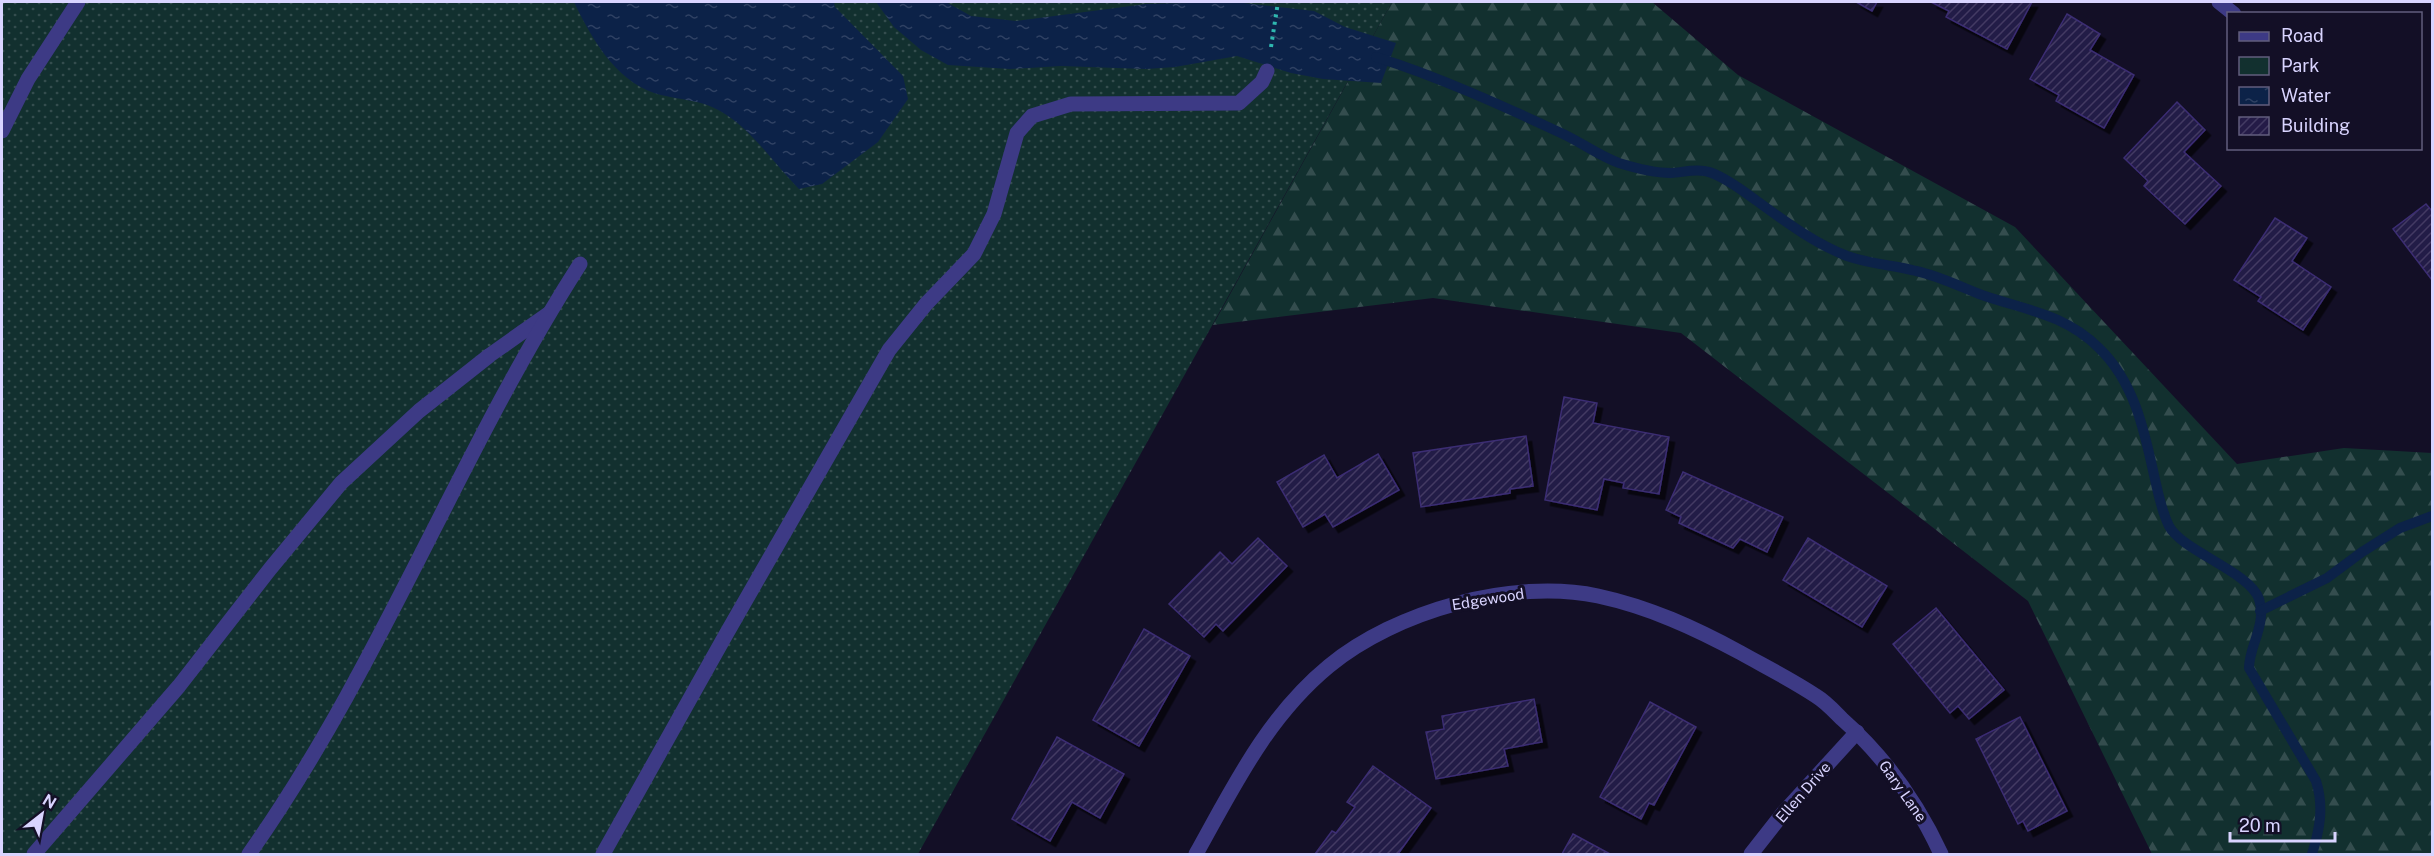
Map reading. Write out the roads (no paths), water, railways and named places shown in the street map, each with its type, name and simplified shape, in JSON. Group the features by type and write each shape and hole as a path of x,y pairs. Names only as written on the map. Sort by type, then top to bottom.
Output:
{"street":[{"path":"2,131 28,79 78,2"},
{"path":"2219,2 2232,12"},
{"path":"603,855 889,350 926,304 974,254 994,213 1017,133 1032,116 1071,104 1239,103 1262,82 1267,71"},
{"path":"249,855 282,808 339,713 548,314 580,264"},
{"path":"34,855 179,686 270,569 341,483 419,411 490,355 548,314"},
{"name":"Edgewood","path":"1196,855 1239,777 1275,720 1299,693 1330,665 1368,640 1413,616 1447,605 1499,594 1562,592 1595,595 1660,614 1697,629 1818,697 1857,732"},
{"name":"Ellen Drive","path":"1751,855 1791,804 1857,732"},
{"name":"Gary Lane","path":"1857,732 1897,778 1926,824 1941,855"}],"water":[{"path":"574,2 834,2 835,7 903,76 908,99 878,142 822,184 799,189 759,144 737,122 725,114 705,104 654,93 627,78 605,55"},
{"path":"876,2 946,2 971,16 1016,21 1146,4 1234,2 1314,11 1345,27 1396,43 1381,83 1323,79 1291,73 1237,56 1175,67 1146,69 1061,66 1010,69 948,65 921,50 894,27"}],"waterway":[{"path":"1376,57 1423,73 1493,102 1619,163 1658,172 1712,173 1724,178 1800,232 1835,251 1856,259 1933,276 1982,295 2044,314 2072,327 2099,348 2121,376 2136,407 2160,501 2169,526 2187,544 2243,580 2253,589 2259,599 2261,618 2249,668 2316,781 2320,799 2320,818 2312,854"},
{"path":"2260,611 2327,578 2400,528 2432,516"}]}
